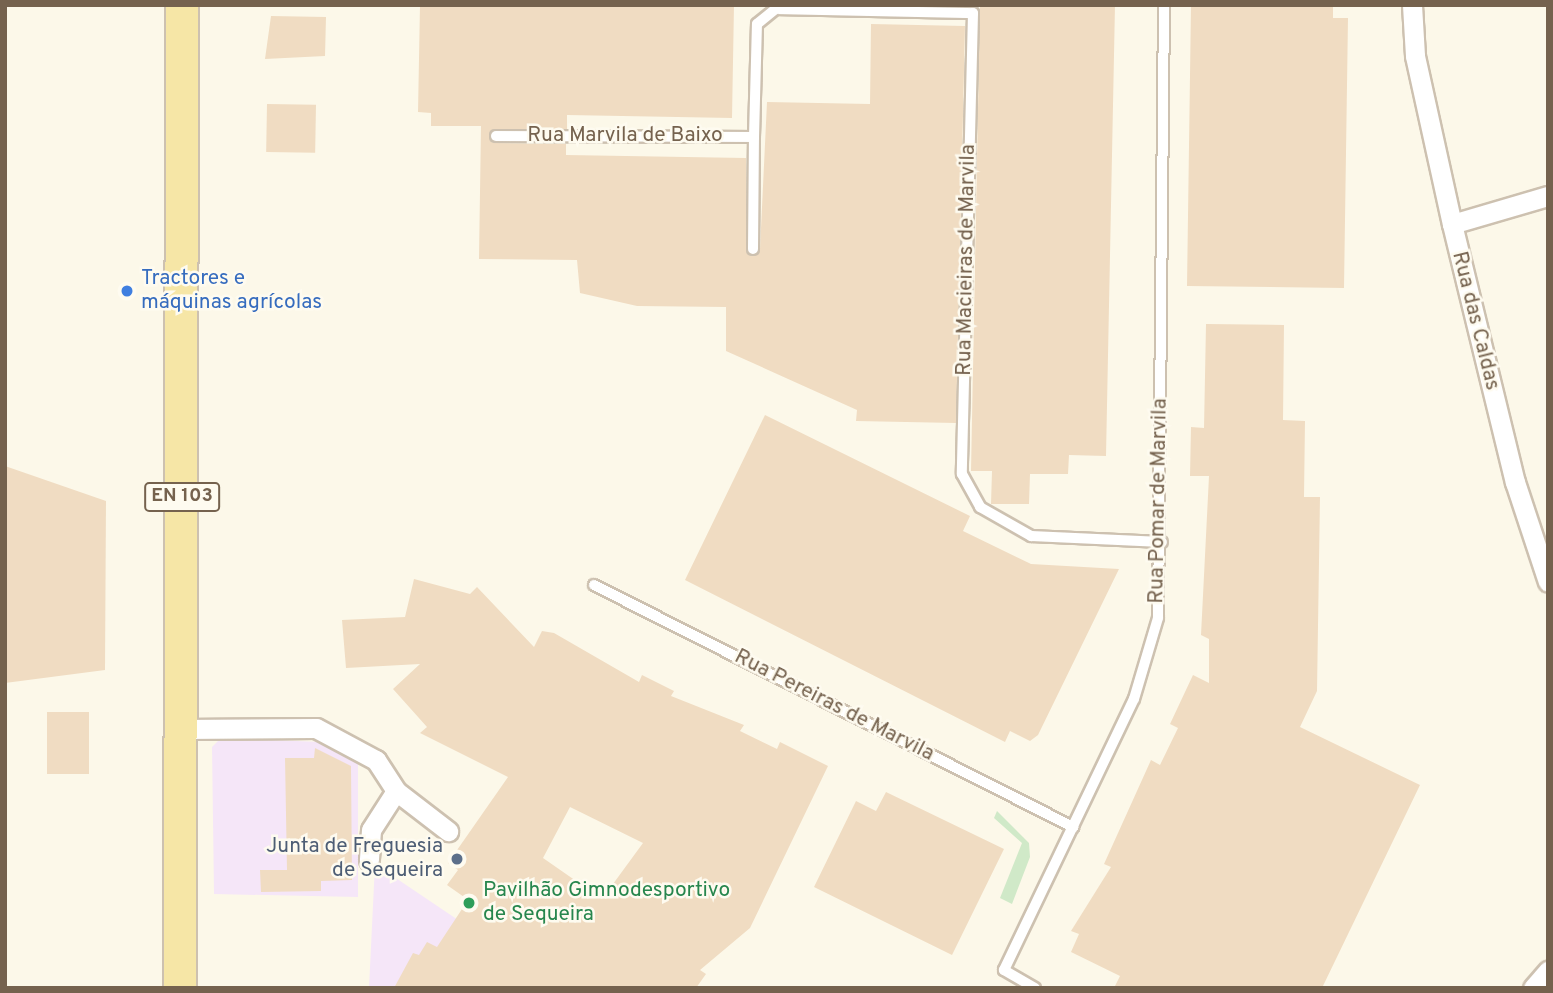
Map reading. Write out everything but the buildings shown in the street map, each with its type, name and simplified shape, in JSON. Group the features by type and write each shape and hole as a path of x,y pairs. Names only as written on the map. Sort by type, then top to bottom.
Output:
{"main road":[{"name":"EN 103","path":"180,988 182,5"}],"street":[{"name":"Rua das Caldas","path":"1405,5 1451,224 1515,482 1548,582"},
{"name":"Rua das Caldas","path":"1412,5 1415,56"},
{"path":"1451,224 1548,196"},
{"path":"182,729 316,728 376,760 396,791 449,831"},
{"path":"369,860 371,830 396,791"},
{"path":"1533,988 1548,971"}],"lane":[{"name":"Rua Pomar de Marvila","path":"1035,988 1004,970 1135,699 1158,618 1162,542 1164,5"},
{"name":"Rua Macieiras de Marvila","path":"779,7 973,13 962,474 980,507 1031,536 1162,542"},
{"path":"753,249 757,24 779,7"},
{"name":"Rua Marvila de Baixo","path":"496,136 754,137"},
{"name":"Rua Pereiras de Marvila","path":"594,585 1073,827"}],"shaded area":[{"path":"221,738 321,742 358,762 358,897 214,894 212,747"},
{"path":"375,864 559,988 369,988"}],"green space":[{"path":"997,811 1029,843 1030,857 1012,904 1000,898 1022,843 994,818"}],"place":[{"name":"Tractores e máquinas agrícolas","path":"127,291"},
{"name":"Junta de Freguesia de Sequeira","path":"457,859"},
{"name":"Pavilhão Gimnodesportivo de Sequeira","path":"469,903"}]}
